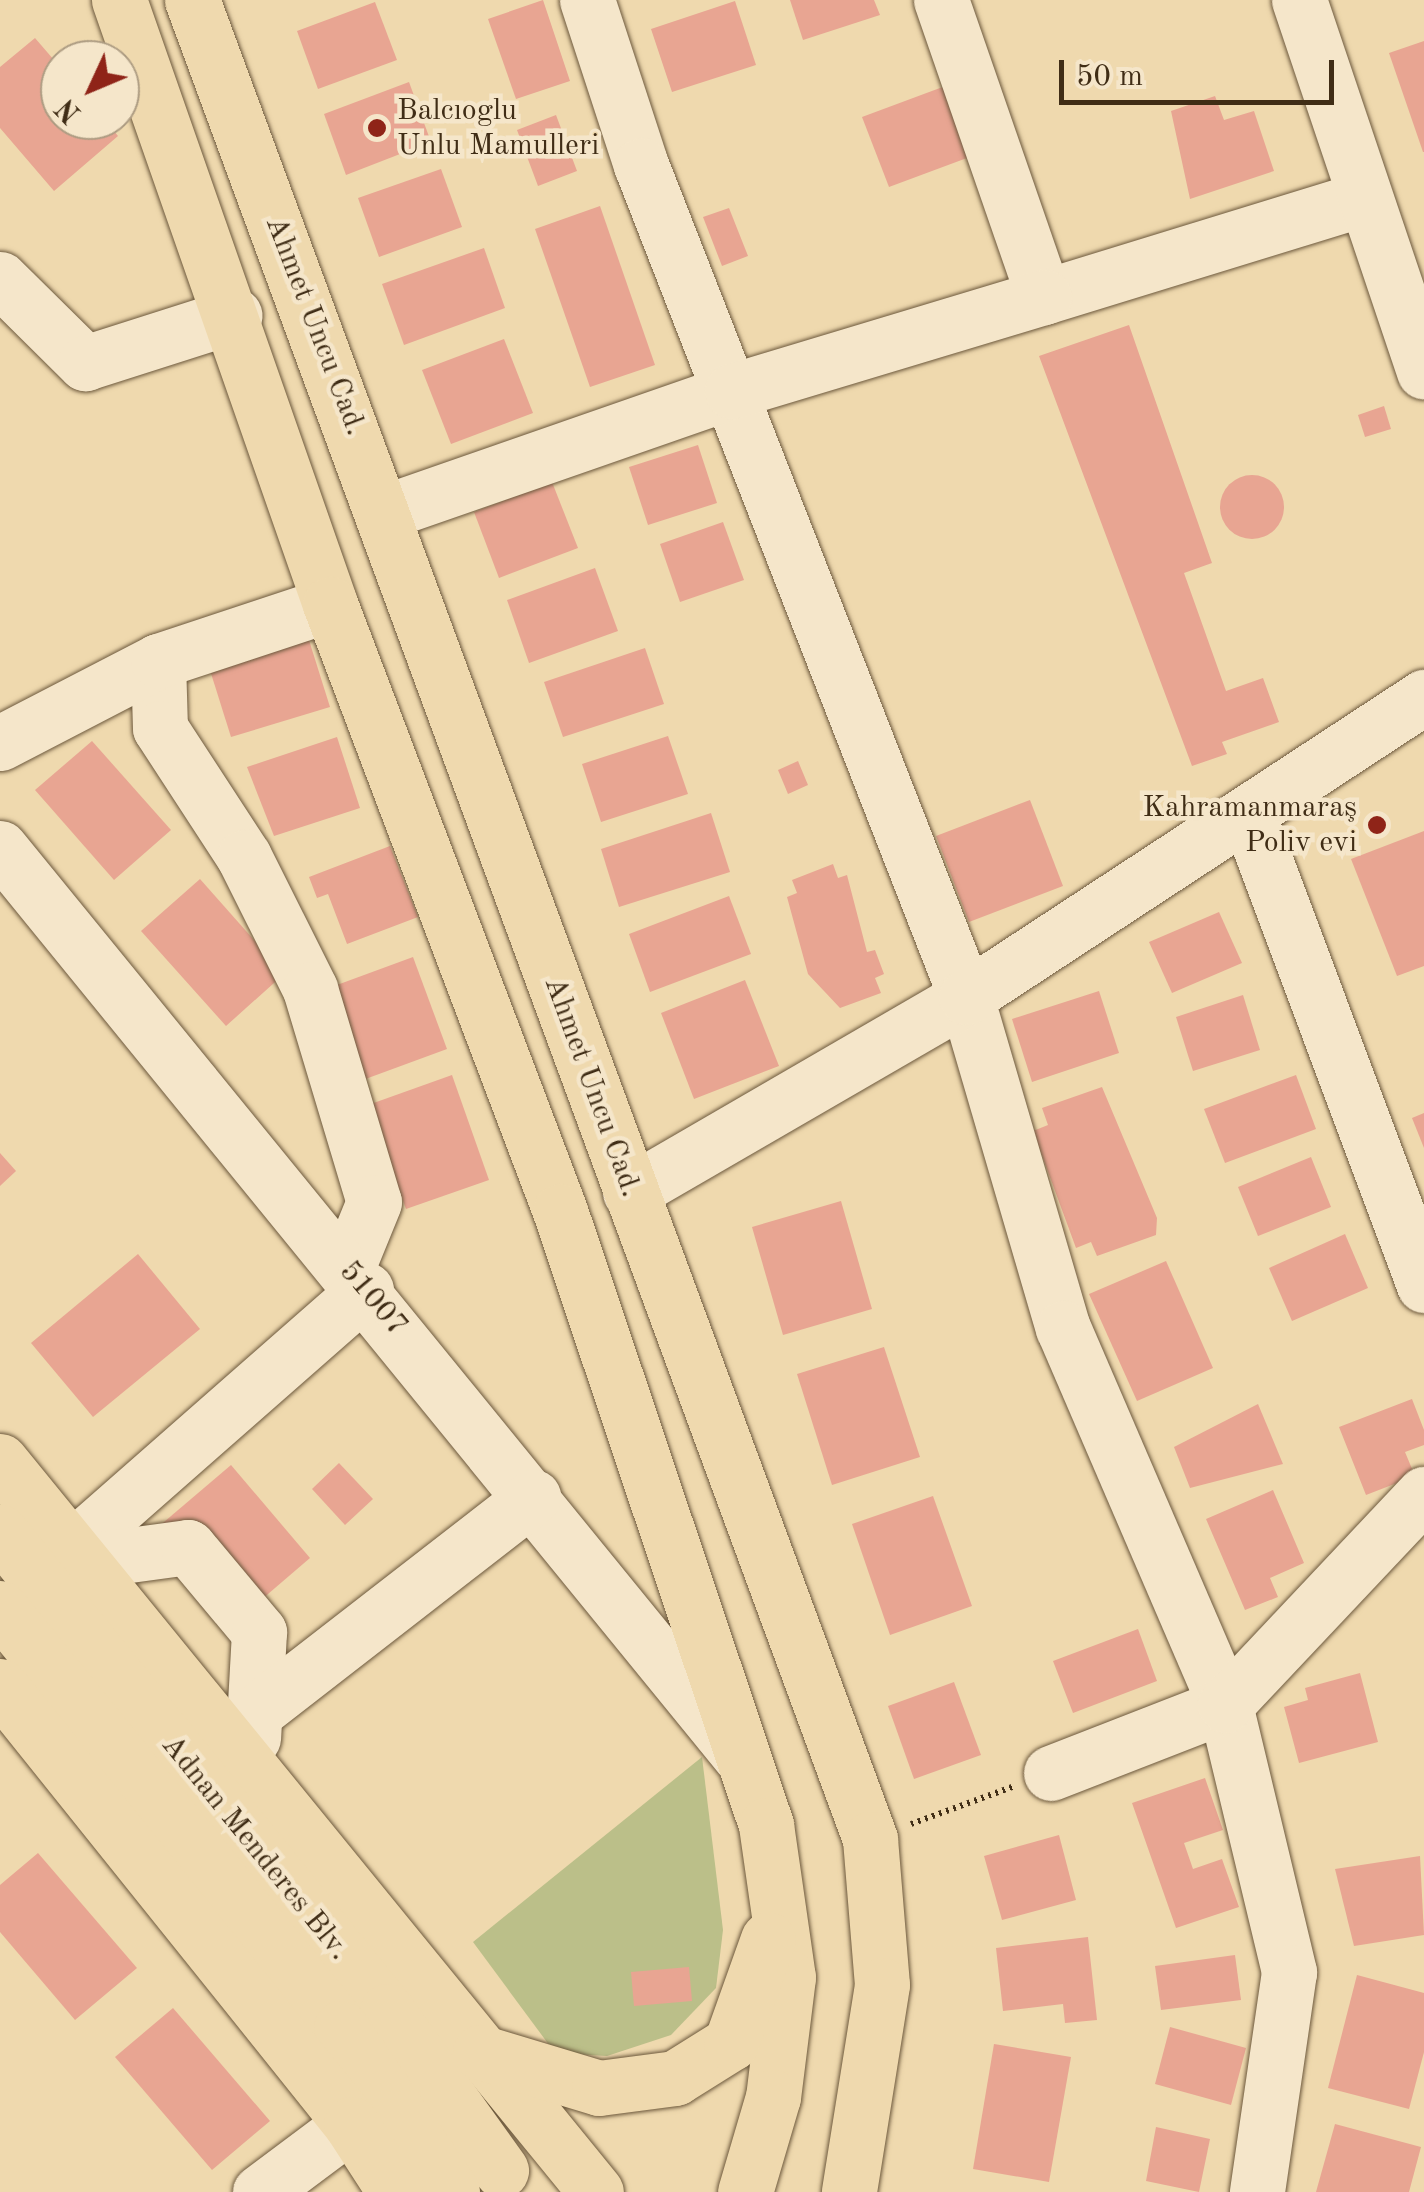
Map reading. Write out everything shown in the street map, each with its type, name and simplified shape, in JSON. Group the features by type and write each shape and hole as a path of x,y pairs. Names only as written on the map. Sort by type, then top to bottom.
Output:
{"main road":[{"path":"118,0 236,315 330,604 560,1211 778,1872 788,1977 773,2097 744,2192"},
{"name":"Ahmet Uncu Cad.","path":"192,0 386,512 630,1192 870,1839 882,1985 848,2192"},
{"path":"0,1461 480,2052 560,2169 596,2192"},
{"name":"Adnan Menderes Blv.","path":"0,1532 386,2012 501,2170"},
{"name":"Adnan Menderes Blv.","path":"0,1608 342,2028 452,2192"},
{"path":"0,1686 351,2124 395,2192"},
{"path":"480,2052 599,2088 675,2078 732,2043 764,1966 778,1872"}],"street":[{"path":"587,0 641,165 966,997 1062,1328 1225,1705 1289,1972 1257,2192"},
{"path":"942,0 1044,297"},
{"path":"1299,0 1360,200 1418,339"},
{"path":"386,512 732,391 1360,200"},
{"path":"1,281 85,363 236,315"},
{"path":"0,743 158,661 330,604"},
{"path":"79,1554 356,1279 374,1202 310,990 244,857 160,728 158,661"},
{"path":"630,1192 966,997 1248,816 1424,697"},
{"path":"1248,816 1424,1284"},
{"name":"51007","path":"0,848 356,1279 740,1756"},
{"path":"1050,1772 1225,1705 1424,1494"},
{"path":"252,1715 533,1497"},
{"path":"79,1554 188,1546 259,1632 252,1715 254,1771"},
{"path":"260,2192 351,2124"}],"path":[{"path":"870,1839 1050,1772"}],"green space":[{"path":"702,1757 723,1930 716,1988 671,2035 607,2056 555,2053 473,1942"}],"building":[{"path":"543,0 570,81 516,99 488,19"},
{"path":"790,0 874,0 880,15 803,40"},
{"path":"735,1 756,65 672,92 651,29"},
{"path":"375,2 397,60 318,89 297,31"},
{"path":"35,38 40,44 40,140 113,140 54,191 0,128 0,67"},
{"path":"1424,41 1424,152 1423,152 1389,53"},
{"name":"Balcıoglu Unlu Mamulleri","path":"409,82 431,142 346,175 324,114"},
{"path":"948,85 975,155 889,187 862,117"},
{"path":"1215,96 1224,120 1254,111 1274,171 1190,199 1171,111"},
{"path":"556,115 577,171 538,186 517,130"},
{"path":"441,169 462,227 379,257 358,198"},
{"path":"600,206 655,365 590,387 535,229"},
{"path":"729,208 748,256 722,266 703,217"},
{"path":"484,248 505,308 404,345 382,284"},
{"path":"1129,325 1212,563 1184,573 1226,691 1263,678 1279,722 1222,742 1227,754 1192,766 1039,356"},
{"path":"504,339 533,413 451,444 422,370"},
{"path":"1384,406 1391,429 1365,437 1358,415"},
{"path":"698,445 717,503 648,525 629,467"},
{"path":"1252,475 1275,484 1284,507 1275,530 1252,539 1229,530 1220,507 1229,484"},
{"path":"552,482 578,548 499,578 474,512"},
{"path":"723,522 744,580 680,602 660,544"},
{"path":"595,568 618,631 529,663 507,600"},
{"path":"308,637 330,707 231,737 209,667"},
{"path":"645,648 664,704 563,737 544,682"},
{"path":"668,736 688,794 601,822 582,764"},
{"path":"337,737 360,808 274,836 247,767"},
{"path":"92,741 171,830 114,880 35,790"},
{"path":"798,761 808,785 788,794 778,770"},
{"path":"1030,800 1063,886 969,922 936,836"},
{"path":"711,813 730,872 619,907 601,849"},
{"path":"1424,831 1424,966 1397,976 1351,859"},
{"path":"390,846 418,917 347,944 328,894 317,898 309,877"},
{"path":"833,864 838,878 847,875 867,952 875,950 884,974 875,978 881,993 840,1008 808,974 787,897 797,893 792,880"},
{"path":"200,879 284,974 226,1026 141,931"},
{"path":"729,896 751,954 650,992 629,934"},
{"path":"1219,912 1242,963 1172,993 1149,942"},
{"path":"413,957 447,1049 360,1081 326,989"},
{"path":"745,980 779,1066 694,1099 661,1013"},
{"path":"1099,991 1119,1053 1032,1082 1012,1019"},
{"path":"1243,995 1260,1050 1193,1071 1176,1017"},
{"path":"452,1075 489,1180 406,1209 368,1105"},
{"path":"1296,1075 1316,1129 1225,1163 1204,1109"},
{"path":"1102,1087 1157,1218 1156,1235 1097,1256 1091,1242 1076,1248 1033,1131 1048,1125 1042,1108"},
{"path":"1424,1113 1424,1148 1412,1118"},
{"path":"0,1153 16,1171 0,1186"},
{"path":"1311,1157 1331,1207 1258,1236 1238,1187"},
{"path":"841,1201 872,1309 783,1335 752,1227"},
{"path":"1345,1234 1368,1288 1292,1321 1269,1268"},
{"path":"138,1254 200,1329 93,1417 31,1343"},
{"path":"1166,1261 1213,1368 1137,1401 1089,1294"},
{"path":"884,1347 920,1457 832,1485 797,1374"},
{"path":"1412,1399 1424,1430 1424,1445 1405,1452 1415,1476 1366,1495 1339,1427"},
{"path":"1258,1404 1283,1464 1190,1488 1174,1447"},
{"path":"339,1463 373,1499 345,1525 312,1489"},
{"path":"231,1465 310,1558 225,1631 144,1539"},
{"path":"1273,1490 1304,1563 1270,1578 1278,1597 1245,1610 1206,1519"},
{"path":"933,1496 972,1606 890,1635 852,1524"},
{"path":"1138,1629 1157,1681 1073,1713 1053,1661"},
{"path":"1360,1673 1378,1742 1299,1763 1284,1707 1308,1700 1305,1688"},
{"path":"954,1682 981,1755 914,1779 888,1706"},
{"path":"1205,1778 1223,1830 1184,1843 1193,1869 1222,1859 1239,1907 1176,1928 1132,1803"},
{"path":"1059,1835 1076,1900 1002,1920 984,1856"},
{"path":"38,1853 137,1968 75,2020 0,1932 0,1885"},
{"path":"1420,1856 1424,1935 1354,1946 1335,1869"},
{"path":"1088,1937 1097,2020 1065,2023 1063,2004 1003,2011 996,1948"},
{"path":"1235,1955 1241,2000 1161,2010 1155,1966"},
{"path":"689,1967 692,2001 634,2006 631,1972"},
{"path":"1357,1975 1424,1993 1424,2052 1409,2109 1328,2088"},
{"path":"173,2008 270,2121 212,2170 115,2057"},
{"path":"1170,2027 1246,2048 1231,2105 1155,2084"},
{"path":"994,2044 1071,2057 1049,2182 973,2169"},
{"path":"1335,2124 1421,2147 1409,2192 1316,2192"},
{"path":"1156,2127 1210,2139 1199,2192 1146,2181"}],"place":[{"name":"Balcıoglu Unlu Mamulleri","path":"377,128"},
{"name":"Kahramanmaraş Poliv evi","path":"1377,825"}]}
